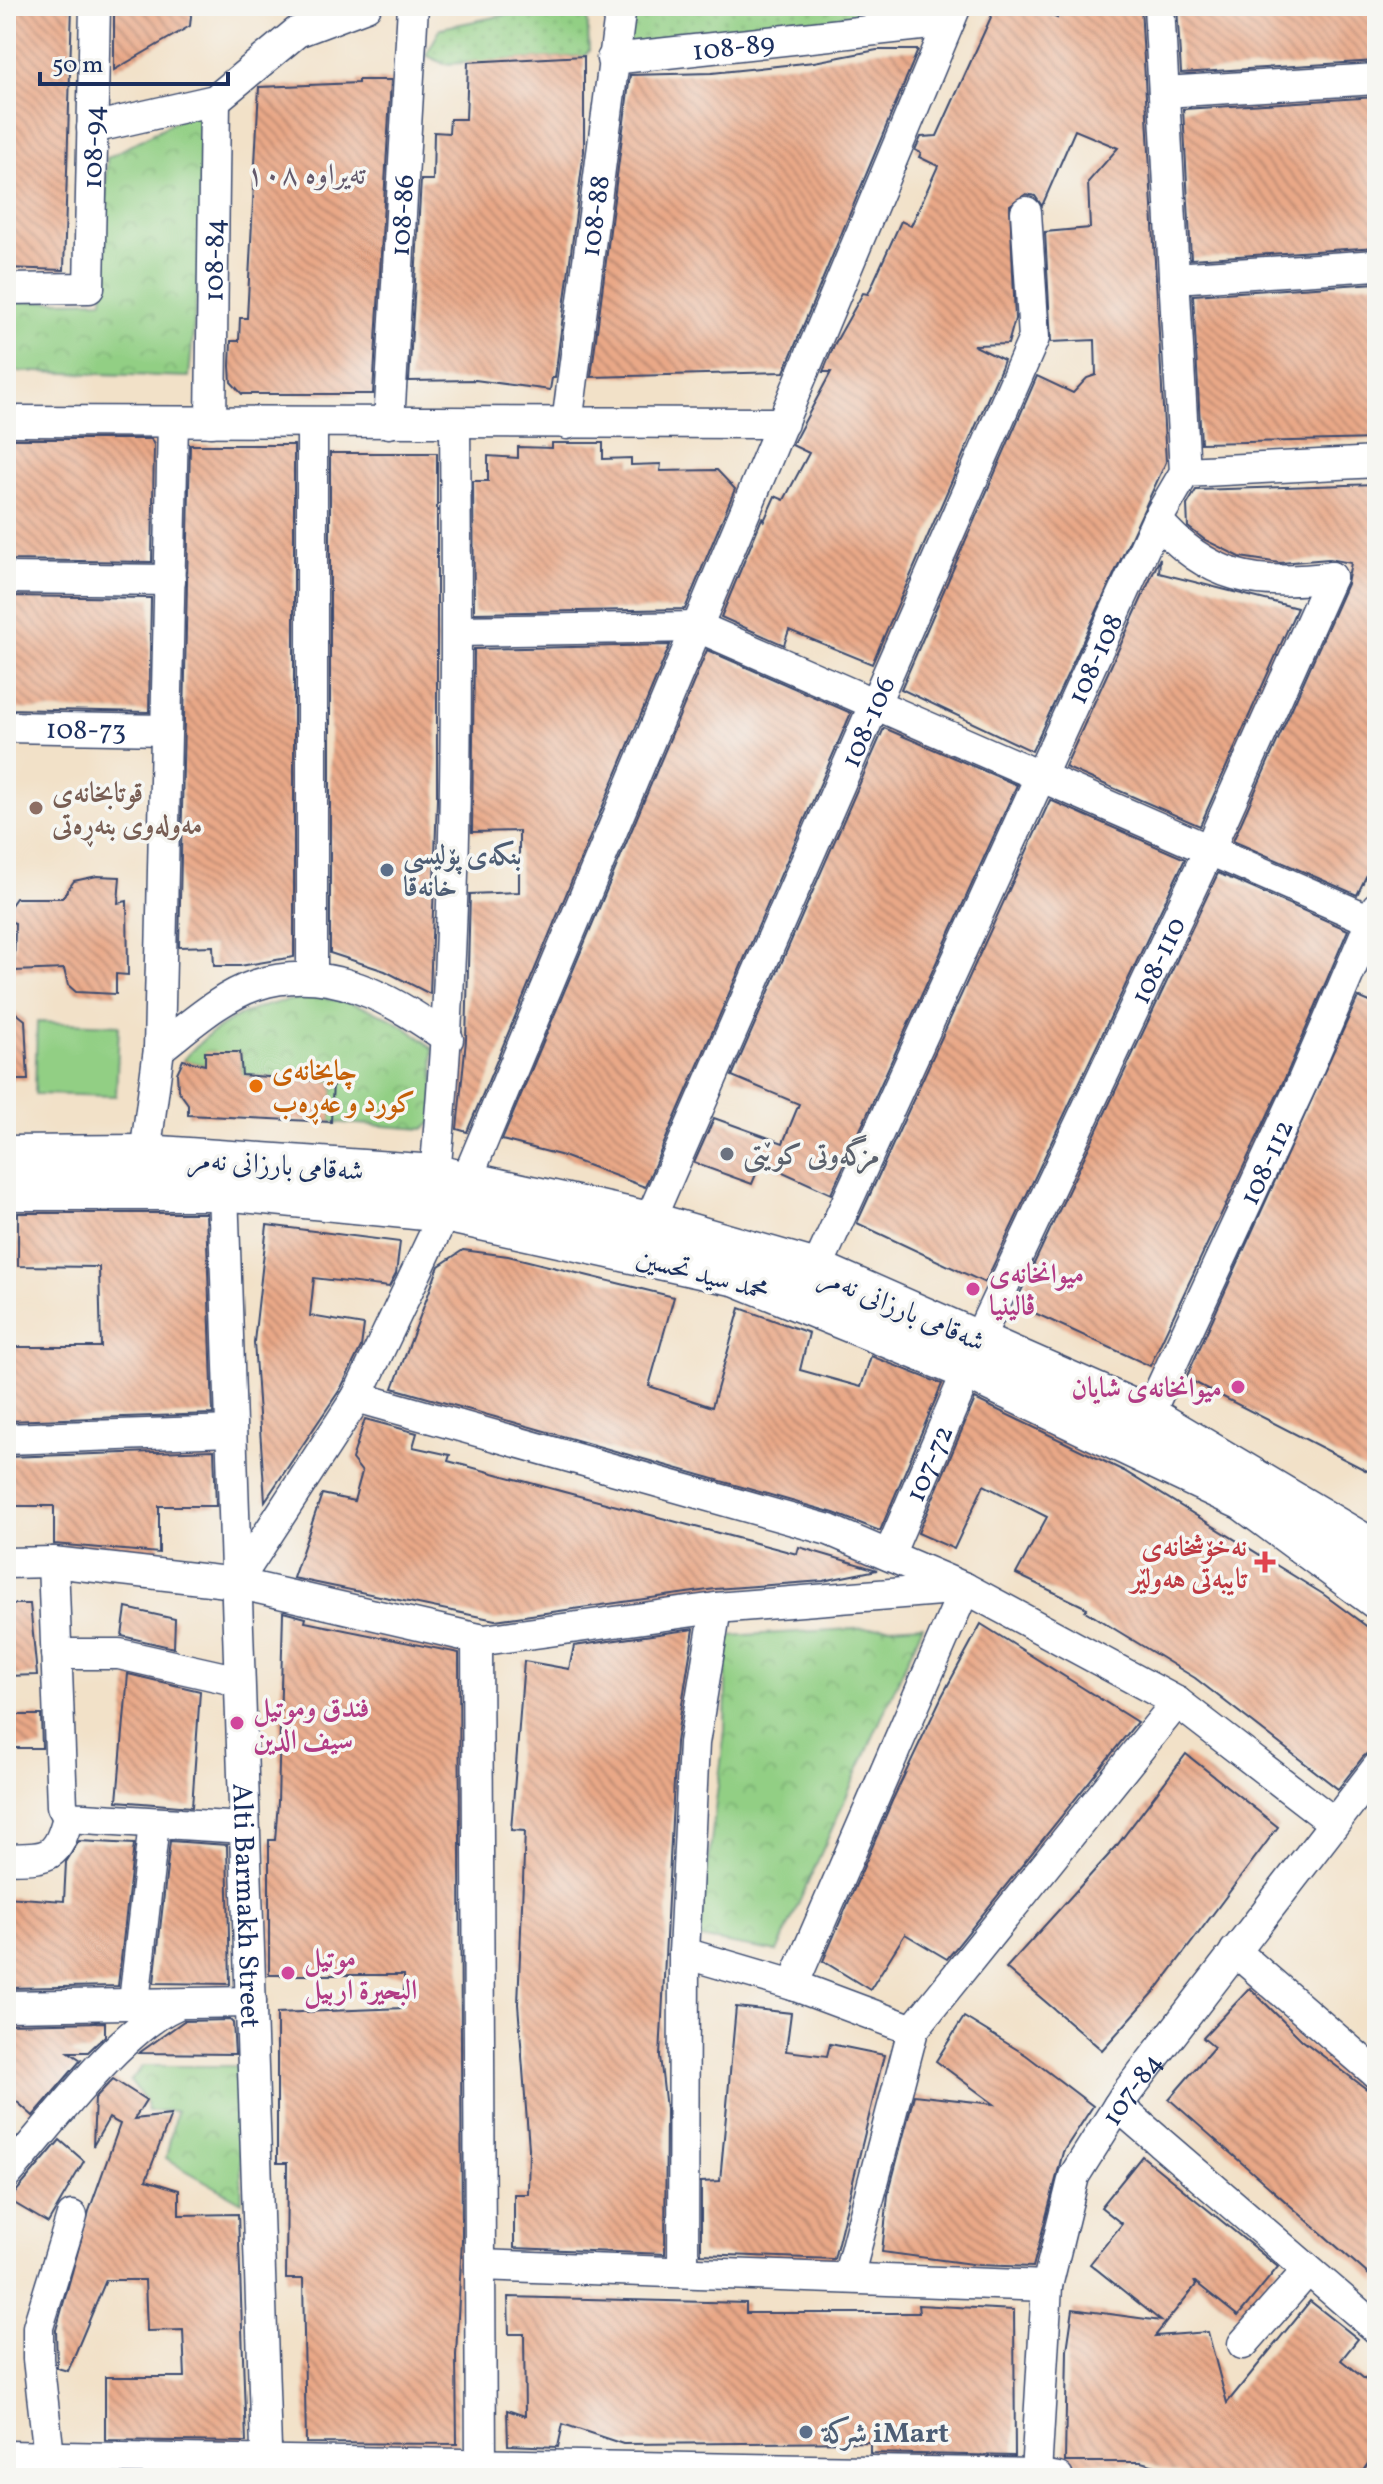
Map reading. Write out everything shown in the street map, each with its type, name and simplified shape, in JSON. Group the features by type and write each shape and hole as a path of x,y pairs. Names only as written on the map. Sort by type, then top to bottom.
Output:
{"main road":[{"name":"شەقامی بارزانی نەمر","path":"6,1156 145,1155 449,1189 649,1222 816,1270 973,1355 1148,1416 1376,1551"},
{"name":"محمد سید تحسین","path":"6,1190 449,1189 737,1276 973,1355 1243,1500 1377,1599"}],"street":[{"name":"108-94","path":"6,289 89,288 95,6"},
{"path":"92,128 215,100 298,19 366,6"},
{"name":"108-86","path":"389,423 413,6"},
{"name":"108-88","path":"567,424 621,6"},
{"path":"1159,6 1185,472 1377,462"},
{"path":"236,1583 357,1397 698,627 952,14"},
{"name":"108-89","path":"612,59 952,14"},
{"path":"1164,92 1377,79"},
{"name":"108-84","path":"211,422 215,100"},
{"name":"108-106","path":"649,1222 1034,338 1026,212"},
{"path":"1174,278 1377,265"},
{"path":"6,421 783,423"},
{"path":"145,1155 159,1049 173,422"},
{"path":"312,423 312,977"},
{"path":"449,1189 448,1039 457,631 455,423"},
{"name":"108-108","path":"816,1270 1157,520 1185,472"},
{"name":"108-110","path":"973,1355 1209,850 1331,577 1255,582 1214,567 1180,547 1157,520"},
{"path":"6,578 170,580"},
{"path":"457,631 698,627 1209,850 1375,916"},
{"name":"108-73","path":"6,727 165,730"},
{"name":"108-112","path":"1148,1416 1302,1083 1375,916"},
{"path":"159,1049 210,1009 256,985 312,977 363,987 410,1010 448,1039"},
{"name":"Alti Barmakh Street","path":"223,1190 267,2469"},
{"name":"107-72","path":"889,1555 973,1355"},
{"path":"357,1397 829,1530 965,1588 1177,1702 1333,1822"},
{"path":"6,1439 231,1431"},
{"path":"6,1563 53,1562 236,1583 477,1639 716,1608 965,1588"},
{"path":"6,1859 44,1858 55,1852 68,1817 62,1806 53,1562"},
{"path":"793,1985 965,1588"},
{"path":"683,2272 684,1953 694,1743 716,1608"},
{"path":"477,1639 481,2465"},
{"path":"56,1654 119,1654 239,1681"},
{"path":"848,2278 913,2030 1177,1702"},
{"name":"107-84","path":"1047,2476 1047,2286 1074,2176 1118,2106 1377,1768"},
{"path":"68,1817 244,1828"},
{"path":"134,2002 154,1823"},
{"path":"1235,1951 1377,2074"},
{"path":"684,1953 793,1985 913,2030"},
{"path":"6,2006 251,2002"},
{"path":"6,2175 128,2037 153,2015 176,2005"},
{"path":"1118,2106 1377,2329"},
{"path":"49,2456 38,2359 38,2327 44,2297 72,2216"},
{"path":"480,2265 1047,2286"},
{"path":"1243,2344 1308,2270"},
{"path":"6,2456 49,2456 83,2468 481,2465 579,2472 1047,2476"}],"green space":[{"path":"550,6 587,6 589,51 584,56 444,64 426,55 441,28"},
{"path":"629,6 941,6 938,14 623,45"},
{"path":"215,100 189,377 6,371 6,302 103,300 107,158"},
{"path":"317,997 380,1013 407,1028 433,1049 435,1121 423,1129 331,1122 333,1082 242,1075 240,1052 205,1065 183,1060 211,1033 243,1014 278,1003"},
{"path":"37,1022 119,1025 116,1096 35,1094"},
{"path":"923,1625 777,1952 699,1938 725,1730 727,1636"},
{"path":"143,2066 238,2066 242,2202 166,2159 176,2111 148,2111 145,2100 130,2081"}],"building":[{"path":"6,6 72,6 64,270 6,268"},
{"path":"114,6 192,6 190,26 114,70"},
{"path":"996,6 1027,6 1057,18 1057,6 1141,6 1166,462 1032,751 901,689 1037,376 1073,393 1087,378 1096,375 1095,340 1051,342 1045,232 1090,228 1088,182 1118,148 1075,130 1042,206 1035,196 1026,194 1010,205 1015,319 1008,344 973,345 1004,360 872,664 789,630 784,645 721,617 762,518 764,521 775,496 784,500 809,453 792,445 831,372 823,372 834,345 863,293 868,294 901,221 911,226 938,166 919,157 921,153 915,150 921,137 937,136"},
{"path":"1177,6 1377,6 1377,61 1181,73"},
{"path":"877,50 918,50 784,372 591,377 630,75 712,73 814,62"},
{"path":"584,56 584,151 555,378 552,378 550,390 475,380 409,381 421,180 433,180 434,132 449,133 450,119 466,119 468,62"},
{"path":"358,80 391,80 373,394 242,394 231,382 231,341 239,341 240,318 247,318 259,87 358,83"},
{"path":"1377,97 1377,247 1191,259 1183,109"},
{"path":"1377,283 1377,439 1201,443 1193,295"},
{"path":"6,439 151,439 154,445 152,562 6,560"},
{"path":"552,443 603,443 603,459 631,458 631,465 661,464 660,471 717,470 735,489 685,609 474,613 473,481 488,481 488,456 518,458 518,447 552,448"},
{"path":"190,445 294,445 294,957 240,966 214,966 213,946 179,947"},
{"path":"330,453 437,453 437,799 430,994 385,971 330,953"},
{"path":"1377,484 1377,854 1357,895 1233,841 1347,584 1351,563 1329,559 1280,563 1240,557 1205,540 1188,527 1187,505 1196,490"},
{"path":"1160,558 1159,573 1297,608 1200,826 1065,767"},
{"path":"6,596 151,598 149,712 6,709"},
{"path":"670,645 467,1132 457,1129 466,1040 470,894 519,892 519,831 472,832 474,649"},
{"path":"707,650 851,713 645,1187 560,1155 502,1140"},
{"path":"884,728 1017,785 831,1194 761,1162 752,1184 694,1163 714,1118 783,1143 799,1104 732,1076"},
{"path":"1050,800 1185,859 985,1283 857,1223"},
{"path":"1218,873 1348,930 1286,1076 1150,1366 1015,1304"},
{"path":"97,876 120,877 118,903 127,901 128,975 116,974 116,994 76,992 68,985 64,969 14,971 15,923 6,920 6,912 16,898 62,898 74,881"},
{"path":"1358,997 1377,1005 1377,1476 1186,1378"},
{"path":"6,1005 25,1020 28,1080 6,1080"},
{"name":"چایخانەی کورد و عەڕەب","path":"205,1052 240,1052 242,1075 333,1082 331,1122 188,1115 188,1104 178,1090 177,1073 183,1060 205,1065"},
{"path":"18,1213 206,1213 213,1414 6,1421 6,1347 101,1347 99,1267 18,1266"},
{"path":"267,1225 400,1242 396,1274 389,1287 314,1278 310,1316 364,1325 361,1347 341,1388 265,1501 254,1342"},
{"path":"463,1250 508,1256 674,1297 649,1386 712,1407 740,1308 809,1333 800,1370 861,1387 871,1356 942,1384 880,1531 834,1513 393,1388 439,1266"},
{"path":"975,1399 1124,1471 1323,1594 1377,1634 1377,1745 1363,1757 1338,1789 1195,1678 1085,1611 1087,1608 1016,1574 1047,1517 984,1485 954,1549 918,1533"},
{"path":"365,1419 417,1433 413,1447 450,1455 448,1461 797,1554 799,1547 877,1570 823,1581 715,1589 495,1620 293,1578 322,1494 354,1501 362,1472 352,1459"},
{"path":"214,1450 216,1506 159,1506 159,1553 54,1544 54,1506 6,1506 6,1457"},
{"path":"6,1604 30,1604 37,1675 6,1676"},
{"path":"126,1608 175,1619 174,1648 122,1636"},
{"path":"283,1612 306,1618 305,1622 459,1653 462,2241 456,2355 457,2444 306,2443 303,2279 286,2279 287,2163 277,2163 277,2013 404,2008 404,1975 269,1975 269,1840 275,1840 278,1802"},
{"path":"981,1624 1137,1722 947,1959 905,1934 870,1990 823,1961 892,1801 942,1696"},
{"path":"694,1629 676,1742 660,2056 666,2109 665,2254 514,2248 514,2194 528,2194 529,2148 518,2004 525,1831 511,1830 524,1661 569,1669 574,1646"},
{"path":"128,1674 200,1691 192,1807 117,1801"},
{"path":"6,1715 41,1715 42,1748 6,1748"},
{"path":"1186,1754 1278,1827 1156,1990 1102,2050 1006,1968 1115,1848"},
{"path":"79,1841 134,1844 118,1986 6,1988 6,1897 64,1901 66,1862"},
{"path":"170,1841 227,1845 230,1984 154,1983"},
{"path":"1250,1988 1302,2040 1377,2097 1377,2282 1169,2099 1214,2047 1203,2038"},
{"path":"736,2007 791,2013 786,2051 827,2056 830,2044 884,2055 834,2259 701,2254 701,2182 720,2181"},
{"path":"964,2017 1026,2055 1093,2106 1063,2152 1033,2267 979,2265 882,2252 888,2195 914,2095 994,2104 936,2061"},
{"path":"230,2020 233,2023 235,2054 139,2053 184,2021"},
{"path":"105,2022 105,2036 88,2052 69,2052 81,2060 33,2116 6,2092 6,2024"},
{"path":"113,2079 146,2100 134,2119 171,2115 146,2180 179,2190 179,2215 238,2214 246,2442 105,2440 105,2377 185,2377 183,2330 147,2331 145,2280 106,2280 68,2371 57,2368 56,2330 89,2211 120,2124 109,2118 93,2146 95,2098"},
{"path":"60,2140 84,2161 48,2223 9,2200"},
{"path":"1142,2156 1278,2267 1238,2316 1194,2281 1196,2285 1155,2336 1208,2332 1227,2403 1310,2301 1358,2339 1341,2360 1377,2389 1377,2450 1358,2478 1198,2478 1141,2462 1065,2462 1067,2350 1073,2309 1161,2321 1090,2264 1122,2224 1101,2207"},
{"path":"508,2297 746,2303 746,2313 919,2313 918,2305 1014,2310 1015,2456 870,2453 870,2442 623,2444 563,2424 558,2447 508,2445 507,2410 525,2416 524,2334 509,2334"}],"place":[{"name":"قوتابخانەی مەولەوی بنەڕەتی","path":"36,808"},
{"name":"بنکەی پۆلیسی خانەقا","path":"387,870"},
{"name":"چایخانەی کورد و عەڕەب","path":"256,1086"},
{"name":"مزگەوتی کوێتی","path":"727,1154"},
{"name":"میوانخانەی ڤالینیا","path":"973,1289"},
{"name":"میوانخانەی شایان","path":"1238,1387"},
{"name":"نەخۆشخانەی تایبەتی هەولێر","path":"1265,1562"},
{"name":"فندق وموتيل سيف الدين","path":"237,1723"},
{"name":"موتيل البحيرة اربيل","path":"288,1973"},
{"name":"شركة iMart","path":"806,2432"}],"district":[{"name":"تەیراوە ١٠٨","path":"306,174"}]}
